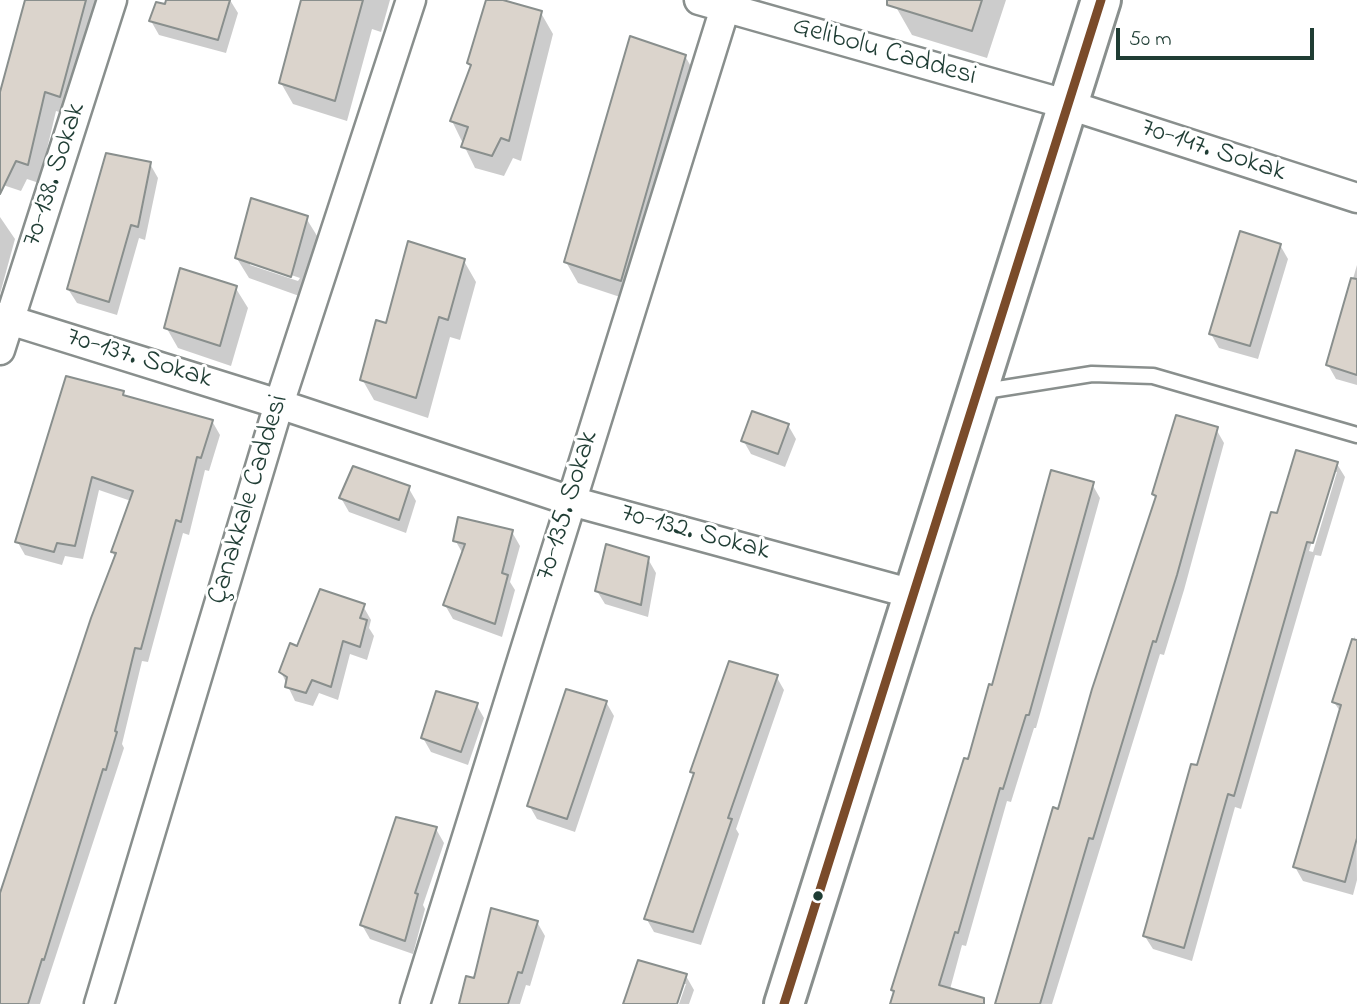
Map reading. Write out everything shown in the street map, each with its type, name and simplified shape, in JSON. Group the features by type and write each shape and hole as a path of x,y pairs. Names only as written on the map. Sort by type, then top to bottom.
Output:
{"street":[{"name":"70-138. Sokak","path":"0,350 5,318 112,0"},
{"name":"Çanakkale Caddesi","path":"99,1004 279,404 411,0"},
{"path":"784,1004 1101,0"},
{"name":"Gelibolu Caddesi","path":"712,4 1069,105"},
{"name":"70-135. Sokak","path":"415,1004 571,501 712,4"},
{"name":"70-147. Sokak","path":"1069,105 1357,198"},
{"name":"70-137. Sokak","path":"5,318 279,404"},
{"name":"70-132. Sokak","path":"279,404 571,501 914,594"}],"lane":[{"path":"978,393 1092,374 1153,376 1357,435"}],"building":[{"path":"25,0 86,0 60,97 45,92 28,165 16,161 0,194 0,92"},
{"path":"166,0 230,0 218,40 149,21 156,2 165,4"},
{"path":"301,0 363,0 335,101 279,83"},
{"path":"486,0 503,0 542,11 509,141 501,138 492,156 461,147 468,127 450,121 471,65 467,63"},
{"path":"887,0 982,0 972,31 887,5"},
{"path":"630,36 686,55 621,281 564,262"},
{"path":"106,153 151,162 138,227 131,225 109,302 67,289"},
{"path":"251,198 308,216 291,277 235,258"},
{"path":"1240,231 1281,244 1250,346 1209,334"},
{"path":"408,241 465,259 448,320 439,317 416,398 360,380 376,320 386,323"},
{"path":"180,268 237,286 220,346 164,328"},
{"path":"1351,278 1357,279 1357,375 1326,365"},
{"path":"66,376 124,391 123,395 213,420 201,458 197,457 181,522 176,520 141,649 135,648 106,770 103,769 28,1004 0,1004 0,893 91,618 116,553 111,552 133,491 92,477 75,546 57,543 54,552 15,542"},
{"path":"752,411 789,424 778,454 741,441"},
{"path":"1176,415 1218,427 1177,575 1156,642 1153,641 1093,839 1089,838 1040,1004 995,1004 1053,807 1058,809 1092,689 1156,496 1152,494"},
{"path":"1296,450 1338,462 1313,543 1307,542 1234,796 1228,794 1184,948 1143,936 1191,764 1197,765 1271,512 1277,513"},
{"path":"353,466 410,486 399,520 339,498"},
{"path":"1051,470 1094,482 1029,715 1026,715 1003,789 1000,788 958,933 955,932 939,985 984,998 984,1004 890,1004 894,991 891,990 964,758 968,759 989,684 992,685"},
{"path":"458,517 513,530 502,573 508,575 495,624 443,605 465,544 453,541"},
{"path":"606,544 649,557 641,605 595,591"},
{"path":"320,589 365,604 360,618 367,620 360,647 343,641 331,687 312,680 306,693 285,687 287,677 279,672 290,643 297,646"},
{"path":"1352,639 1357,640 1357,838 1345,882 1293,867 1341,705 1332,702"},
{"path":"729,661 778,675 728,818 732,819 693,932 644,919 694,773 690,772"},
{"path":"566,689 607,701 567,819 527,806"},
{"path":"436,691 478,703 461,752 421,738"},
{"path":"396,817 437,827 415,893 418,894 405,941 360,925"},
{"path":"491,908 538,921 522,973 518,972 508,1004 459,1004 466,976 474,978"},
{"path":"638,960 687,974 677,1004 623,1004"}],"transit line":[{"path":"784,1004 1101,0"}]}
